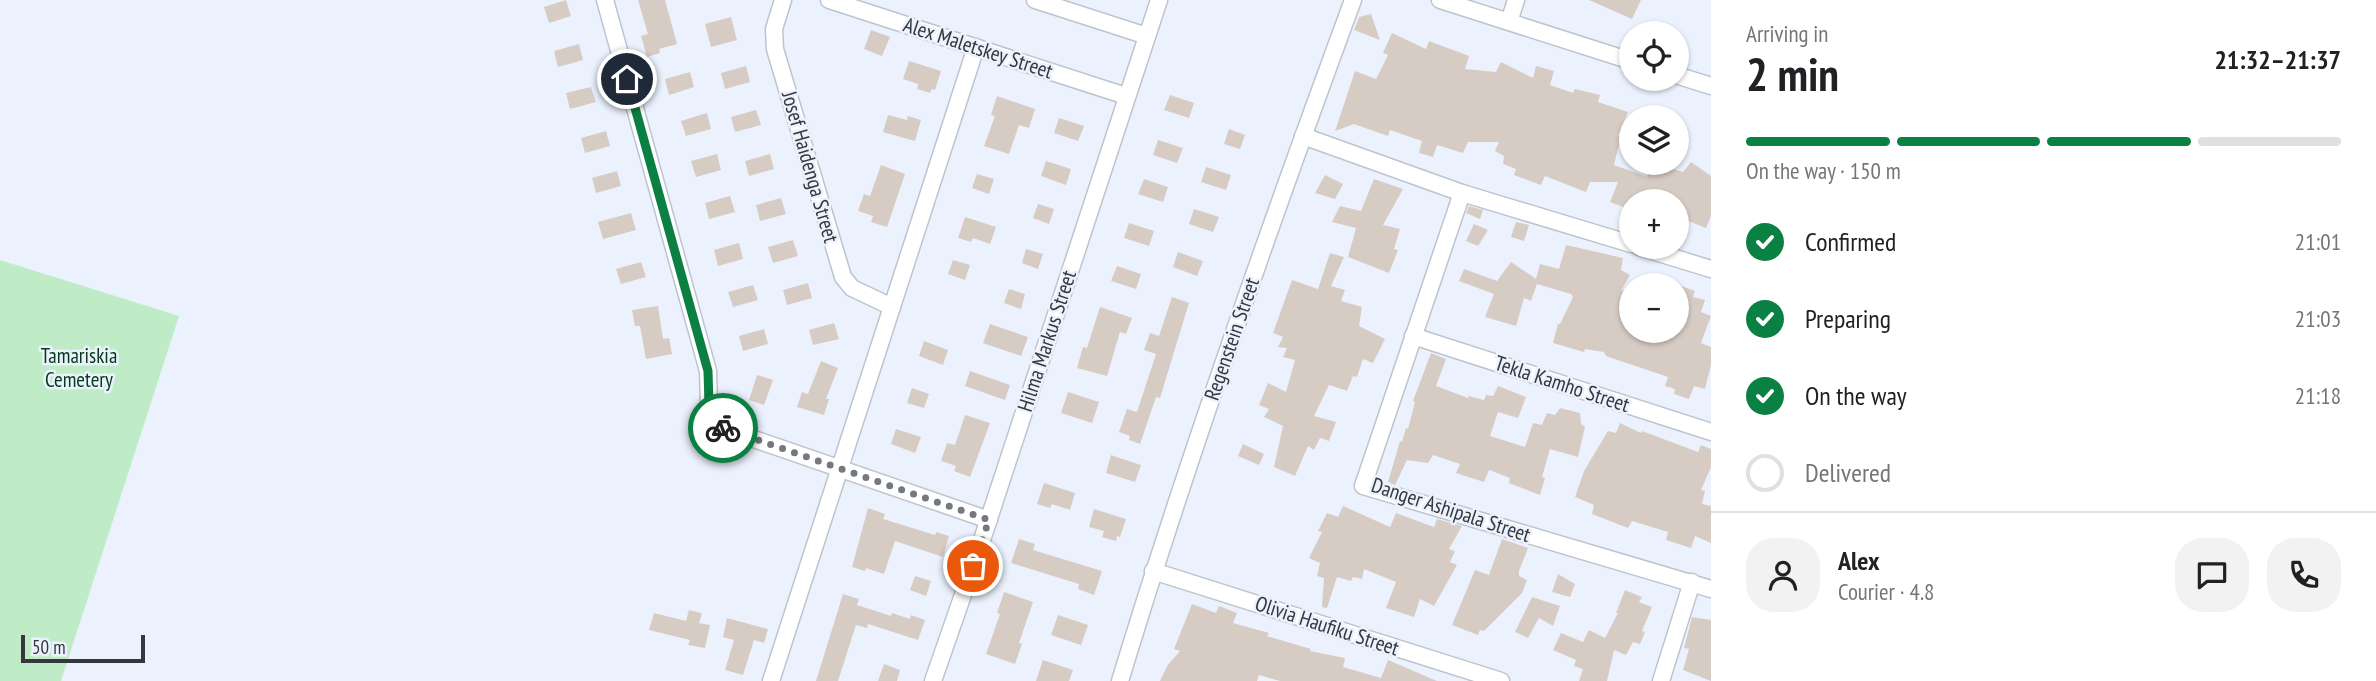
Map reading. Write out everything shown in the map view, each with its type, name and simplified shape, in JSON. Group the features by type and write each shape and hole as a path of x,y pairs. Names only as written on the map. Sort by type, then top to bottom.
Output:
{"street":[{"path":"605,0 708,371 712,420 722,428 989,520"},
{"name":"Josef Haidenga Street","path":"783,0 774,29 775,48 843,277 852,288 892,307"},
{"name":"Alex Maletskey Street","path":"830,0 1126,96"},
{"path":"1035,0 1147,36"},
{"name":"Hilma Markus Street","path":"933,681 989,520 1159,0"},
{"name":"Regenstein Street","path":"1120,681 1176,499 1353,0"},
{"path":"1440,0 1619,57"},
{"path":"1509,22 1516,0"},
{"path":"771,681 976,47"},
{"path":"1689,79 1711,86"},
{"path":"1303,136 1462,193 1619,240"},
{"name":"Danger Ashipala Street","path":"1462,193 1363,486 1711,589"},
{"path":"1678,259 1711,269"},
{"name":"Tekla Kamho Street","path":"1413,336 1711,432"},
{"name":"Olivia Haufiku Street","path":"1153,571 1493,680"},
{"path":"1661,681 1692,582"}],"green space":[{"name":"Tamariskia Cemetery","path":"0,260 179,316 61,681 0,681"}],"building":[{"path":"566,0 571,16 549,23 544,7"},
{"path":"638,0 665,0 677,44 659,49 660,53 647,57 641,36 648,34"},
{"path":"1589,0 1641,0 1632,19"},
{"path":"1371,14 1380,40 1354,30 1359,17"},
{"path":"731,17 737,40 711,47 705,24"},
{"path":"871,30 890,37 882,56 864,49"},
{"path":"1392,33 1426,49 1429,41 1469,56 1465,69 1496,72 1501,62 1533,78 1536,66 1554,71 1550,85 1573,93 1575,89 1600,95 1598,102 1619,109 1619,145 1614,165 1619,167 1619,175 1689,175 1691,162 1711,176 1711,216 1706,228 1689,221 1689,189 1619,189 1619,205 1610,202 1618,182 1590,182 1586,192 1545,176 1541,185 1514,175 1516,169 1503,164 1504,156 1495,151 1499,142 1468,142 1463,153 1437,145 1433,157 1419,153 1422,141 1390,130 1388,136 1354,124 1335,131 1355,71 1376,79 1388,55 1383,53"},
{"path":"579,44 583,60 558,67 554,51"},
{"path":"909,61 941,71 935,90 932,89 930,93 917,89 918,84 903,79"},
{"path":"746,66 750,82 725,89 721,73"},
{"path":"690,72 694,87 669,95 665,79"},
{"path":"591,87 596,102 570,109 566,93"},
{"path":"1170,95 1194,103 1189,118 1164,110"},
{"path":"997,96 1035,109 1029,128 1019,125 1009,154 984,146 995,116 991,115"},
{"path":"756,110 761,125 735,132 731,117"},
{"path":"707,113 711,129 686,136 681,121"},
{"path":"888,115 921,120 915,141 883,132"},
{"path":"1059,118 1084,126 1078,141 1054,133"},
{"path":"1229,129 1245,135 1240,149 1224,144"},
{"path":"606,131 610,146 585,153 581,138"},
{"path":"1158,140 1183,148 1177,163 1153,155"},
{"path":"717,154 721,170 696,177 691,161"},
{"path":"770,154 774,169 749,176 745,161"},
{"path":"1046,161 1071,169 1066,185 1041,176"},
{"path":"881,165 905,174 887,227 871,222 873,216 858,211 864,194 870,196"},
{"path":"1206,167 1231,175 1226,190 1201,182"},
{"path":"617,171 621,186 596,193 592,178"},
{"path":"977,174 994,179 989,194 972,188"},
{"path":"1325,175 1343,184 1335,199 1315,193"},
{"path":"1144,179 1168,187 1163,202 1138,194"},
{"path":"1374,179 1403,189 1383,225 1400,229 1394,249 1398,250 1389,273 1348,257 1356,228 1332,222 1340,206 1361,211"},
{"path":"730,196 735,212 709,219 705,203"},
{"path":"781,198 786,214 760,221 756,205"},
{"path":"1038,204 1054,209 1049,224 1033,218"},
{"path":"1469,206 1483,210 1480,219 1466,213"},
{"path":"1194,209 1219,217 1213,232 1189,224"},
{"path":"631,213 636,230 603,239 598,222"},
{"path":"965,217 996,227 990,244 973,238 971,242 958,238"},
{"path":"1516,222 1529,225 1524,241 1511,237"},
{"path":"1129,223 1154,231 1149,246 1124,238"},
{"path":"1474,224 1488,230 1478,246 1466,241"},
{"path":"793,240 798,256 773,263 768,247"},
{"path":"739,243 743,259 718,266 714,250"},
{"path":"1566,245 1623,259 1621,270 1626,273 1619,273 1619,343 1689,343 1689,289 1695,291 1693,297 1705,300 1701,312 1711,316 1701,343 1711,347 1711,365 1705,389 1694,386 1689,399 1674,394 1675,389 1665,386 1668,377 1606,356 1604,352 1585,349 1584,352 1553,343 1558,324 1573,297 1571,294 1537,284 1531,301 1524,298 1516,326 1485,317 1494,294 1459,281 1464,269 1497,281 1511,262 1536,279 1540,264 1559,269"},
{"path":"1026,249 1043,254 1038,269 1022,263"},
{"path":"1178,252 1203,261 1197,276 1173,267"},
{"path":"1330,253 1344,257 1331,286 1345,290 1341,301 1362,307 1359,326 1385,339 1373,363 1363,359 1357,377 1353,376 1347,391 1329,385 1314,416 1336,422 1329,441 1320,438 1314,450 1308,446 1295,476 1274,467 1283,426 1264,417 1269,409 1259,405 1268,383 1286,392 1295,360 1283,357 1287,348 1278,347 1283,337 1273,333 1292,280 1318,289"},
{"path":"953,260 970,265 965,280 948,274"},
{"path":"641,262 646,277 621,284 616,269"},
{"path":"1117,266 1141,274 1136,289 1111,281"},
{"path":"808,283 812,298 787,305 783,290"},
{"path":"753,285 758,300 733,307 728,292"},
{"path":"1009,289 1025,294 1021,309 1004,303"},
{"path":"1172,297 1189,303 1160,398 1156,397 1140,444 1119,432 1127,409 1137,412 1156,354 1144,350 1150,333 1159,336"},
{"path":"658,306 663,339 669,338 672,354 646,359 640,326 635,326 632,310"},
{"path":"1100,307 1132,318 1126,334 1120,332 1107,376 1077,368 1083,347 1087,348"},
{"path":"834,323 839,339 813,345 809,330"},
{"path":"990,324 1028,337 1021,356 983,343"},
{"path":"764,329 768,344 743,351 739,336"},
{"path":"924,341 948,350 943,365 919,356"},
{"path":"1431,353 1446,359 1436,386 1468,398 1469,396 1484,400 1486,395 1493,396 1498,386 1526,397 1518,418 1498,412 1490,436 1525,447 1533,423 1542,425 1547,413 1555,415 1560,408 1580,413 1581,424 1585,427 1578,457 1550,449 1540,495 1509,483 1510,478 1489,470 1484,482 1456,473 1460,464 1433,455 1428,463 1407,460 1395,485 1388,482 1400,441 1402,442 1406,428 1408,429 1415,402 1413,401"},
{"path":"821,361 838,368 826,399 829,399 824,415 797,407 802,392 808,394"},
{"path":"970,371 1010,385 1005,400 965,386"},
{"path":"757,375 773,380 764,405 749,400"},
{"path":"912,388 929,394 924,408 907,403"},
{"path":"1068,392 1099,402 1092,423 1061,413"},
{"path":"965,415 990,423 970,477 954,471 956,466 941,461 947,443 955,445"},
{"path":"1620,423 1698,452 1701,445 1711,449 1711,467 1701,490 1705,491 1702,504 1711,506 1711,543 1695,536 1691,548 1666,540 1668,532 1632,521 1628,528 1592,514 1594,505 1575,497 1584,471 1608,431 1616,433"},
{"path":"896,429 921,437 915,453 891,444"},
{"path":"1243,444 1264,454 1259,465 1238,456"},
{"path":"1111,455 1141,465 1135,482 1106,473"},
{"path":"1044,483 1075,493 1070,510 1052,504 1050,508 1037,504"},
{"path":"1343,506 1390,527 1396,513 1434,527 1437,519 1462,526 1449,549 1455,551 1450,562 1457,565 1434,606 1420,599 1414,617 1386,608 1396,582 1364,569 1362,579 1353,577 1351,581 1337,577 1327,608 1322,607 1324,578 1317,576 1320,563 1309,558 1322,532 1318,531 1327,513 1338,517"},
{"path":"868,508 885,514 883,519 935,535 936,532 949,536 943,557 895,541 884,574 852,567"},
{"path":"1094,509 1126,519 1116,541 1102,537 1104,531 1089,527"},
{"path":"1019,539 1035,544 1033,550 1102,571 1094,595 1078,589 1079,584 1011,563"},
{"path":"1502,539 1528,548 1519,571 1519,576 1527,580 1522,593 1484,631 1480,630 1478,635 1452,625 1475,570 1489,575"},
{"path":"1558,574 1575,584 1570,597 1552,592"},
{"path":"915,576 931,581 926,596 910,590"},
{"path":"1625,590 1642,597 1639,602 1652,607 1642,631 1645,632 1640,644 1633,642 1626,655 1614,650 1607,681 1579,681 1583,669 1574,666 1576,660 1553,650 1561,633 1583,642 1589,630 1605,638 1618,613"},
{"path":"1004,592 1033,602 1015,664 986,654 1000,614 997,613"},
{"path":"843,594 859,599 857,605 891,616 892,613 910,619 911,615 925,620 918,640 868,624 867,628 856,625 838,681 816,681"},
{"path":"1532,597 1560,606 1553,626 1539,618 1528,638 1515,632"},
{"path":"1192,604 1216,613 1219,606 1237,613 1233,623 1269,633 1267,636 1311,649 1310,651 1345,658 1343,667 1381,678 1388,660 1437,681 1280,681 1259,675 1257,681 1160,681 1167,666 1180,651 1174,649"},
{"path":"689,610 702,613 699,623 710,625 705,648 688,645 690,640 649,630 654,613 686,621"},
{"path":"1058,615 1088,625 1081,645 1051,635"},
{"path":"1692,617 1711,620 1711,681 1683,670 1689,649 1684,648"},
{"path":"727,618 768,629 764,643 754,640 743,675 725,670 734,640 723,637"},
{"path":"1043,660 1073,670 1069,681 1036,681"},
{"path":"884,664 900,670 897,681 878,681"}],"way so far":[{"path":"723,428 989,520 973,566"}],"route":[{"path":"627,79 708,371 712,420 723,428"}]}
